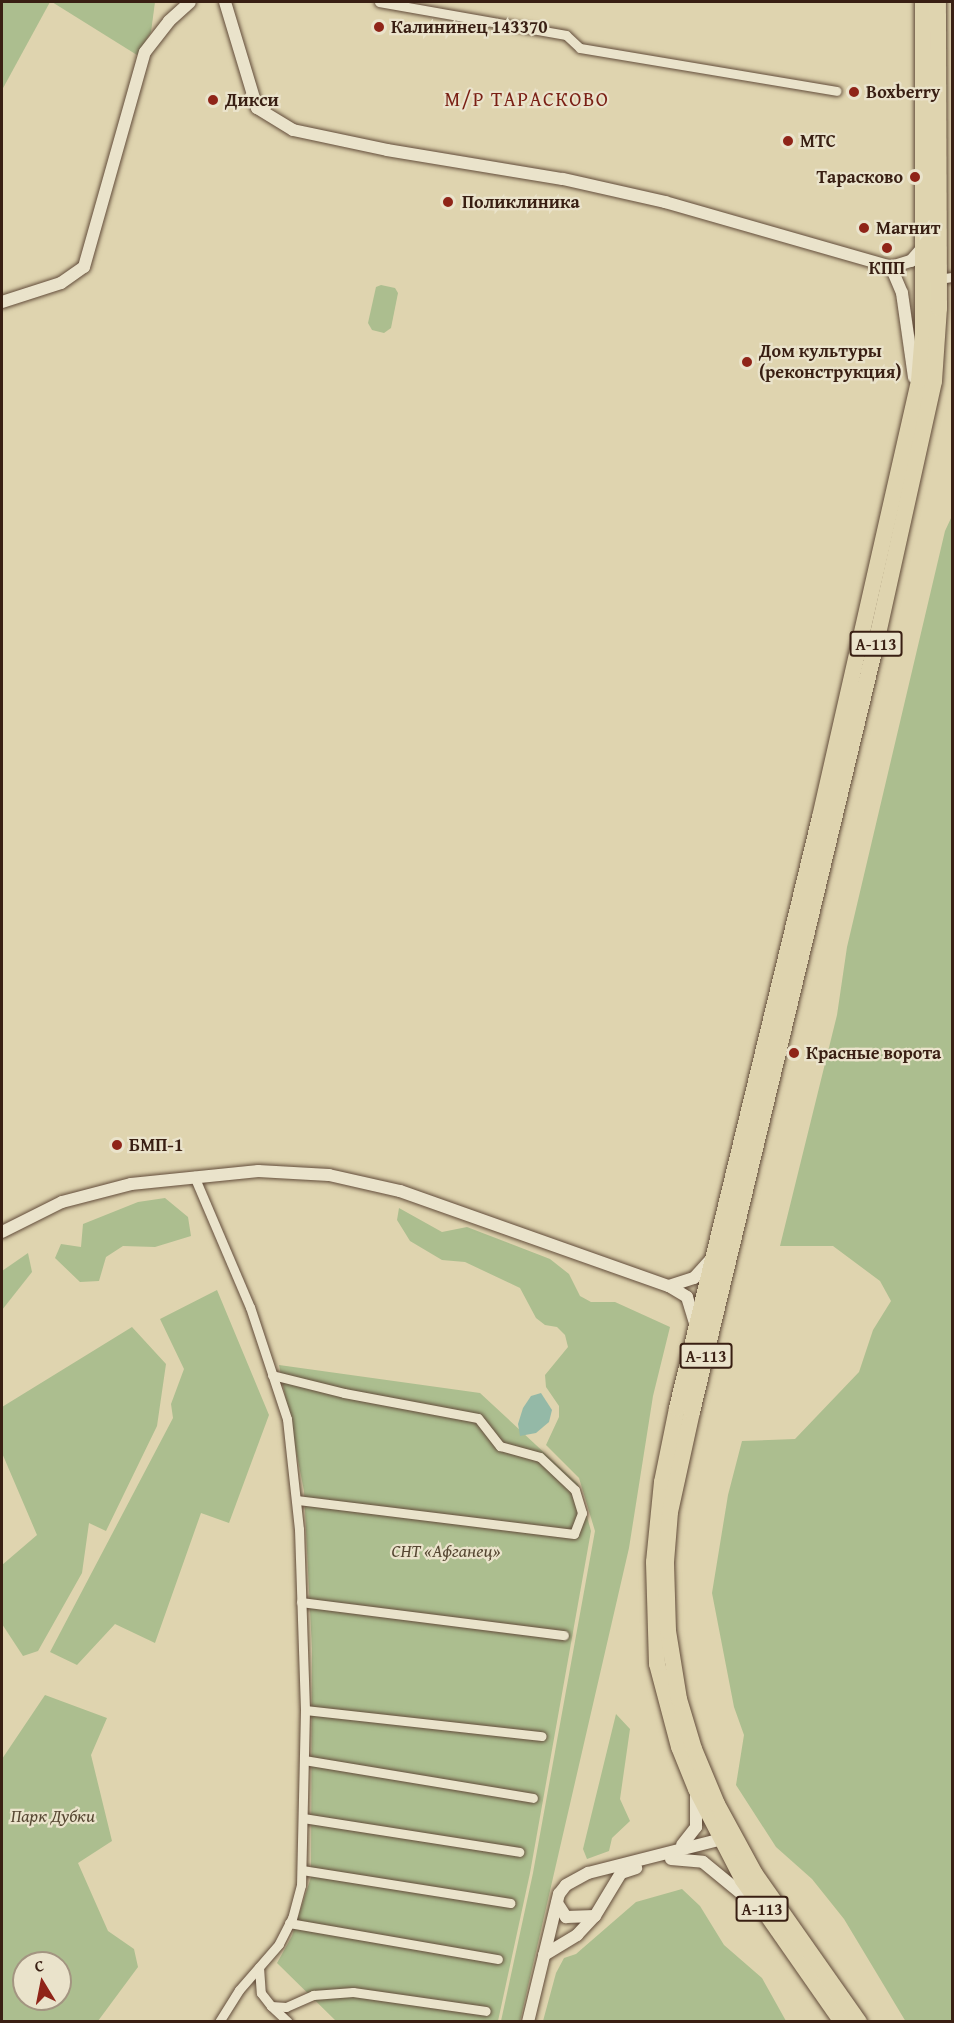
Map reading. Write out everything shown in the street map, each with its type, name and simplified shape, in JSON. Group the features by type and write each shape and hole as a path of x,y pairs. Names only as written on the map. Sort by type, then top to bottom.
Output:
{"highway":[{"name":"А-113","path":"842,2022 767,1916 696,1789 666,1702 657,1664 653,1611 662,1482 696,1329 816,838 915,398 923,333 923,2"},
{"name":"А-113","path":"859,2022 725,1840 694,1749 675,1680 667,1608 670,1512 928,416 946,278 938,2"}],"street":[{"path":"2,302 61,283 84,267 145,52 169,21 190,2"},
{"path":"225,2 257,108 293,130 631,194 891,267 911,261 923,247"},
{"path":"379,2 566,35 580,48 836,91"},
{"path":"891,267 902,292 915,398"},
{"path":"3,1229 91,1193 194,1176 283,1171 383,1186 669,1286 687,1297 696,1329"},
{"path":"194,1176 250,1307 287,1419 296,1500 305,1710 302,1870 290,1923 219,2022"},
{"path":"669,1286 694,1278 715,1254"},
{"path":"272,1375 344,1393 478,1418 500,1446 540,1457 575,1490 582,1513 574,1534 296,1500"},
{"path":"301,1602 564,1635"},
{"path":"305,1710 542,1736"},
{"path":"304,1760 533,1798"},
{"path":"544,1955 577,1935 594,1916 621,1873 670,1855 685,1843 696,1827 696,1789"},
{"path":"303,1818 519,1852"},
{"path":"528,2022 559,1894 576,1878 725,1840"},
{"path":"670,1855 703,1862 724,1876 767,1916"},
{"path":"302,1870 510,1903"},
{"path":"557,1903 566,1917 594,1916"},
{"path":"290,1923 498,1959"},
{"path":"259,1967 261,1993 288,2022"},
{"path":"271,2006 286,2007 313,1995 353,1992 486,2011"}],"green space":[{"path":"2,2 50,2 2,90"},
{"path":"52,2 155,2 151,32 137,55"},
{"path":"381,285 395,288 398,293 391,328 384,333 372,330 368,323 376,287"},
{"path":"952,516 952,2021 906,2022 844,1919 812,1879 776,1847 736,1785 744,1735 734,1707 712,1593 728,1495 742,1441 795,1439 859,1372 873,1330 891,1301 880,1281 833,1246 780,1246 837,1015 847,947 945,531"},
{"path":"165,1198 188,1217 191,1236 155,1247 123,1246 106,1257 99,1281 80,1282 55,1258 61,1244 81,1247 83,1224 138,1202"},
{"path":"399,1208 442,1232 467,1227 550,1259 569,1274 580,1296 591,1302 615,1302 670,1327 653,1396 629,1548 520,2021 501,2021 533,1873 595,1531 579,1478 546,1445 559,1417 559,1406 546,1387 545,1375 568,1347 565,1335 557,1327 545,1325 536,1318 520,1288 465,1262 442,1260 410,1241 397,1220"},
{"path":"28,1253 32,1272 2,1310 2,1271"},
{"path":"217,1290 269,1415 229,1523 201,1513 155,1643 115,1624 77,1665 50,1652 173,1418 171,1404 184,1369 160,1319"},
{"path":"132,1327 166,1364 157,1426 106,1531 89,1523 82,1573 38,1651 23,1656 2,1624 2,1565 37,1535 2,1453 2,1407"},
{"name":"СНТ «Афганец»","path":"279,1365 480,1393 578,1484 591,1531 530,1873 498,2021 336,2021 277,1963 292,1936 311,1877 312,1649 304,1491"},
{"name":"Парк Дубки","path":"45,1695 107,1718 91,1755 112,1841 78,1863 108,1931 134,1949 138,1967 98,2021 2,2021 2,1759"},
{"path":"616,1714 630,1729 620,1799 630,1821 612,1838 609,1851 587,1859 583,1849"},
{"path":"682,1889 700,1906 724,1945 762,1978 786,2021 543,2021 556,1973 564,1958 576,1954 636,1902"}],"shaded area":[{"path":"541,1393 552,1410 549,1422 536,1433 520,1436 518,1424 523,1408 531,1396"}],"place":[{"name":"Калининец 143370","path":"379,27"},
{"name":"Boxberry","path":"854,92"},
{"name":"Дикси","path":"213,100"},
{"name":"МТС","path":"788,141"},
{"name":"Тарасково","path":"915,177"},
{"name":"Поликлиника","path":"448,202"},
{"name":"Магнит","path":"864,228"},
{"name":"КПП","path":"887,248"},
{"name":"Дом культуры (реконструкция)","path":"747,362"},
{"name":"Красные ворота","path":"794,1053"},
{"name":"БМП-1","path":"117,1145"}],"district":[{"name":"М/Р ТАРАСКОВО","path":"527,98"}]}
